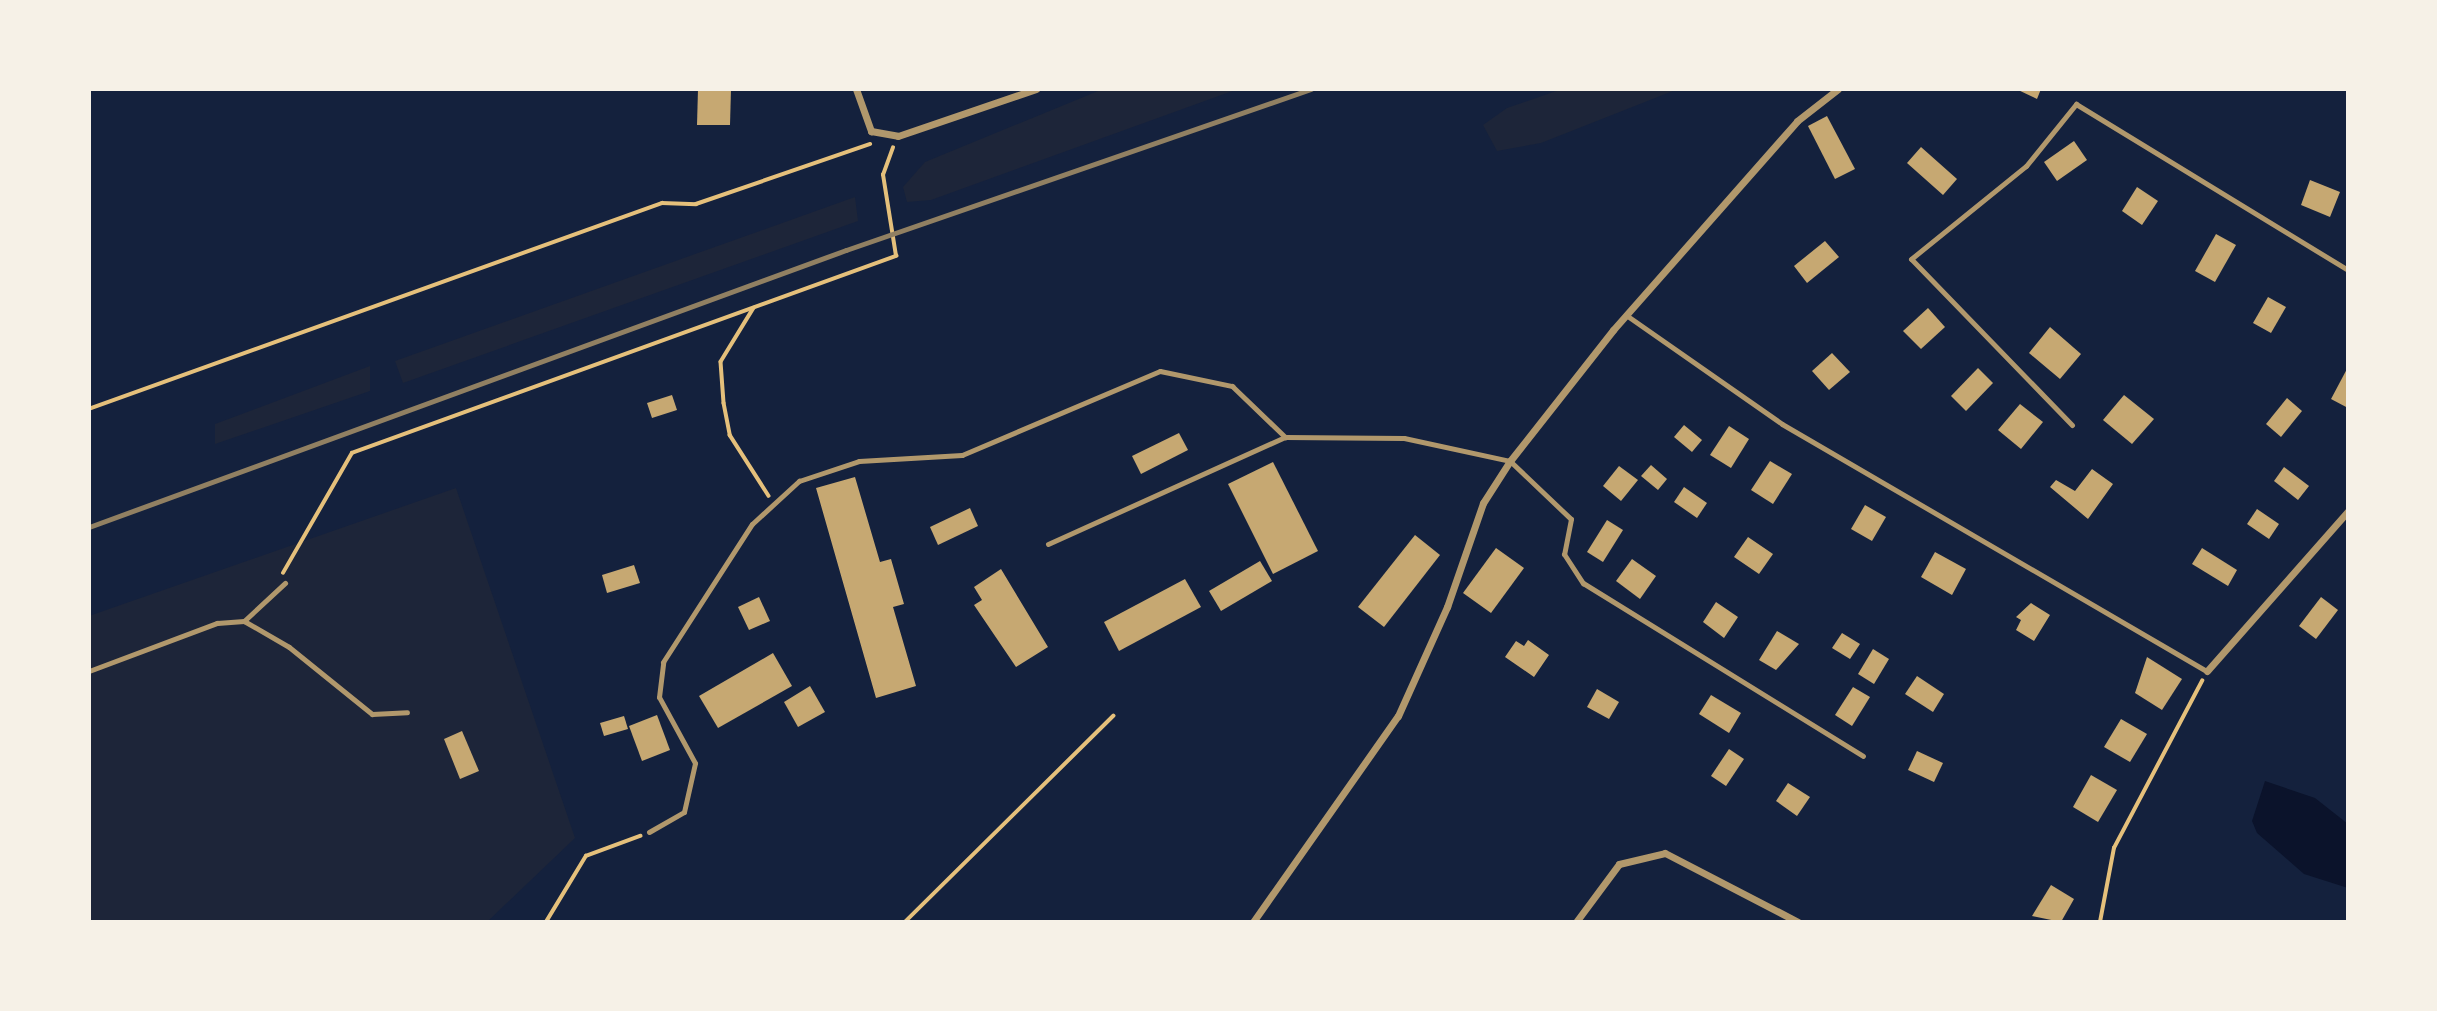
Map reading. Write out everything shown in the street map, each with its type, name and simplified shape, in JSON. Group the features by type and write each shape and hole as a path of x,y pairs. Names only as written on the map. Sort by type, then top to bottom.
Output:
{"street":[{"path":"856,89 871,131 898,136 1036,89"},
{"path":"1253,922 1398,716 1447,607 1483,503 1510,461 1626,315 1797,121 1838,89"},
{"path":"2207,671 2348,511"},
{"path":"1576,922 1619,864 1665,853 1798,922"}],"lane":[{"path":"2072,425 1911,259 2026,166 2076,104 2348,270"},
{"path":"1626,315 1782,424 2207,671"},
{"path":"649,832 684,812 695,763 659,696 663,662 752,524 799,481 859,461 962,455 1160,371 1232,386 1285,437"},
{"path":"1048,544 1285,437 1404,438 1510,461 1571,519 1564,554 1583,583 1863,756"},
{"path":"244,621 285,583"},
{"path":"89,671 217,624 244,621 289,647 372,714 407,712"}],"path":[{"path":"275,592 305,527 352,453 896,256 883,174 898,136"},
{"path":"89,410 662,203 696,204 898,136"},
{"path":"754,307 721,362 724,403 730,435 775,503"},
{"path":"2100,922 2114,849 2207,671"},
{"path":"905,922 1113,716"},
{"path":"547,922 586,856 649,832"}],"shaded area":[{"path":"1103,89 1238,89 931,200 907,202 903,187 925,162"},
{"path":"1562,89 1678,89 1541,143 1497,151 1483,125 1507,108"},
{"path":"855,197 858,221 403,383 395,361"},
{"path":"370,366 370,391 215,444 215,424"},
{"path":"456,488 575,838 487,922 89,922 89,616"},
{"path":"2265,781 2315,798 2348,824 2348,888 2304,874 2257,833 2252,821"}],"building":[{"path":"698,89 731,89 730,125 697,125"},
{"path":"2016,89 2041,89 2037,99"},
{"path":"1827,116 1855,169 1835,179 1808,126"},
{"path":"2074,141 2087,160 2057,181 2044,162"},
{"path":"1921,147 1957,179 1943,195 1907,163"},
{"path":"2310,180 2340,192 2330,217 2301,205"},
{"path":"2137,187 2158,201 2142,225 2122,211"},
{"path":"2216,234 2236,245 2215,282 2195,271"},
{"path":"1825,241 1839,257 1807,283 1794,266"},
{"path":"2268,297 2286,307 2271,333 2253,323"},
{"path":"1928,308 1945,327 1921,349 1903,331"},
{"path":"2050,327 2081,354 2060,379 2029,353"},
{"path":"1832,353 1850,372 1829,390 1812,371"},
{"path":"2348,367 2348,408 2331,399"},
{"path":"1978,368 1993,383 1966,411 1951,396"},
{"path":"672,395 677,410 652,418 647,403"},
{"path":"2124,395 2154,419 2132,444 2103,420"},
{"path":"2287,398 2302,411 2281,437 2266,424"},
{"path":"2020,404 2043,422 2021,449 1998,430"},
{"path":"1684,425 1702,440 1692,452 1674,437"},
{"path":"1729,426 1749,439 1731,468 1710,455"},
{"path":"1179,433 1188,450 1141,474 1132,456"},
{"path":"1770,461 1792,474 1773,504 1751,490"},
{"path":"1273,462 1318,551 1273,574 1228,484"},
{"path":"1651,465 1667,479 1658,490 1641,476"},
{"path":"1619,466 1638,480 1621,501 1603,486"},
{"path":"2284,467 2309,486 2298,500 2274,481"},
{"path":"2092,469 2113,484 2088,519 2050,487 2056,480 2075,491"},
{"path":"855,477 880,562 891,559 904,604 893,607 916,686 876,698 816,488"},
{"path":"1684,487 1707,503 1697,518 1674,502"},
{"path":"1865,505 1886,517 1872,541 1851,529"},
{"path":"970,508 978,526 938,545 930,527"},
{"path":"2257,509 2279,524 2269,539 2247,524"},
{"path":"1607,520 1623,530 1603,562 1587,552"},
{"path":"1415,535 1440,555 1384,627 1358,607"},
{"path":"1748,537 1773,554 1759,574 1734,557"},
{"path":"1496,548 1524,568 1491,613 1463,593"},
{"path":"2202,548 2237,570 2228,586 2192,564"},
{"path":"1935,552 1966,569 1952,595 1921,577"},
{"path":"1632,559 1656,576 1640,599 1616,581"},
{"path":"1260,561 1272,581 1221,611 1209,591"},
{"path":"634,565 640,583 607,593 602,575"},
{"path":"1001,569 1048,647 1016,667 974,605 982,600 974,587"},
{"path":"1185,579 1201,607 1119,651 1104,622"},
{"path":"759,597 770,621 749,630 738,607"},
{"path":"2321,597 2338,610 2316,639 2299,626"},
{"path":"1716,602 1738,617 1724,638 1703,622"},
{"path":"2031,603 2050,615 2034,641 2016,630 2021,620 2016,617"},
{"path":"1777,631 1799,644 1776,670 1759,660"},
{"path":"1842,633 1860,644 1850,659 1832,648"},
{"path":"1528,640 1549,655 1534,677 1505,657 1516,641 1524,646"},
{"path":"1873,649 1889,659 1874,684 1858,674"},
{"path":"773,653 792,686 718,728 699,696"},
{"path":"2147,657 2182,679 2162,710 2135,693"},
{"path":"1917,676 1944,694 1933,712 1905,694"},
{"path":"810,686 825,712 798,727 784,702"},
{"path":"1853,687 1870,697 1852,726 1835,715"},
{"path":"1597,689 1619,702 1609,719 1587,707"},
{"path":"1711,695 1741,713 1729,733 1699,714"},
{"path":"657,715 670,750 642,761 629,726"},
{"path":"624,716 628,729 604,736 600,723"},
{"path":"2121,719 2147,734 2130,762 2104,747"},
{"path":"462,731 479,771 460,779 444,739"},
{"path":"1729,749 1744,759 1726,786 1711,776"},
{"path":"1917,751 1943,763 1934,782 1908,770"},
{"path":"2091,775 2117,790 2098,822 2073,807"},
{"path":"1788,783 1810,797 1797,816 1776,801"},
{"path":"2051,885 2074,899 2061,922 2032,916"}],"railway":[{"path":"89,527 846,250 1311,89"}]}
